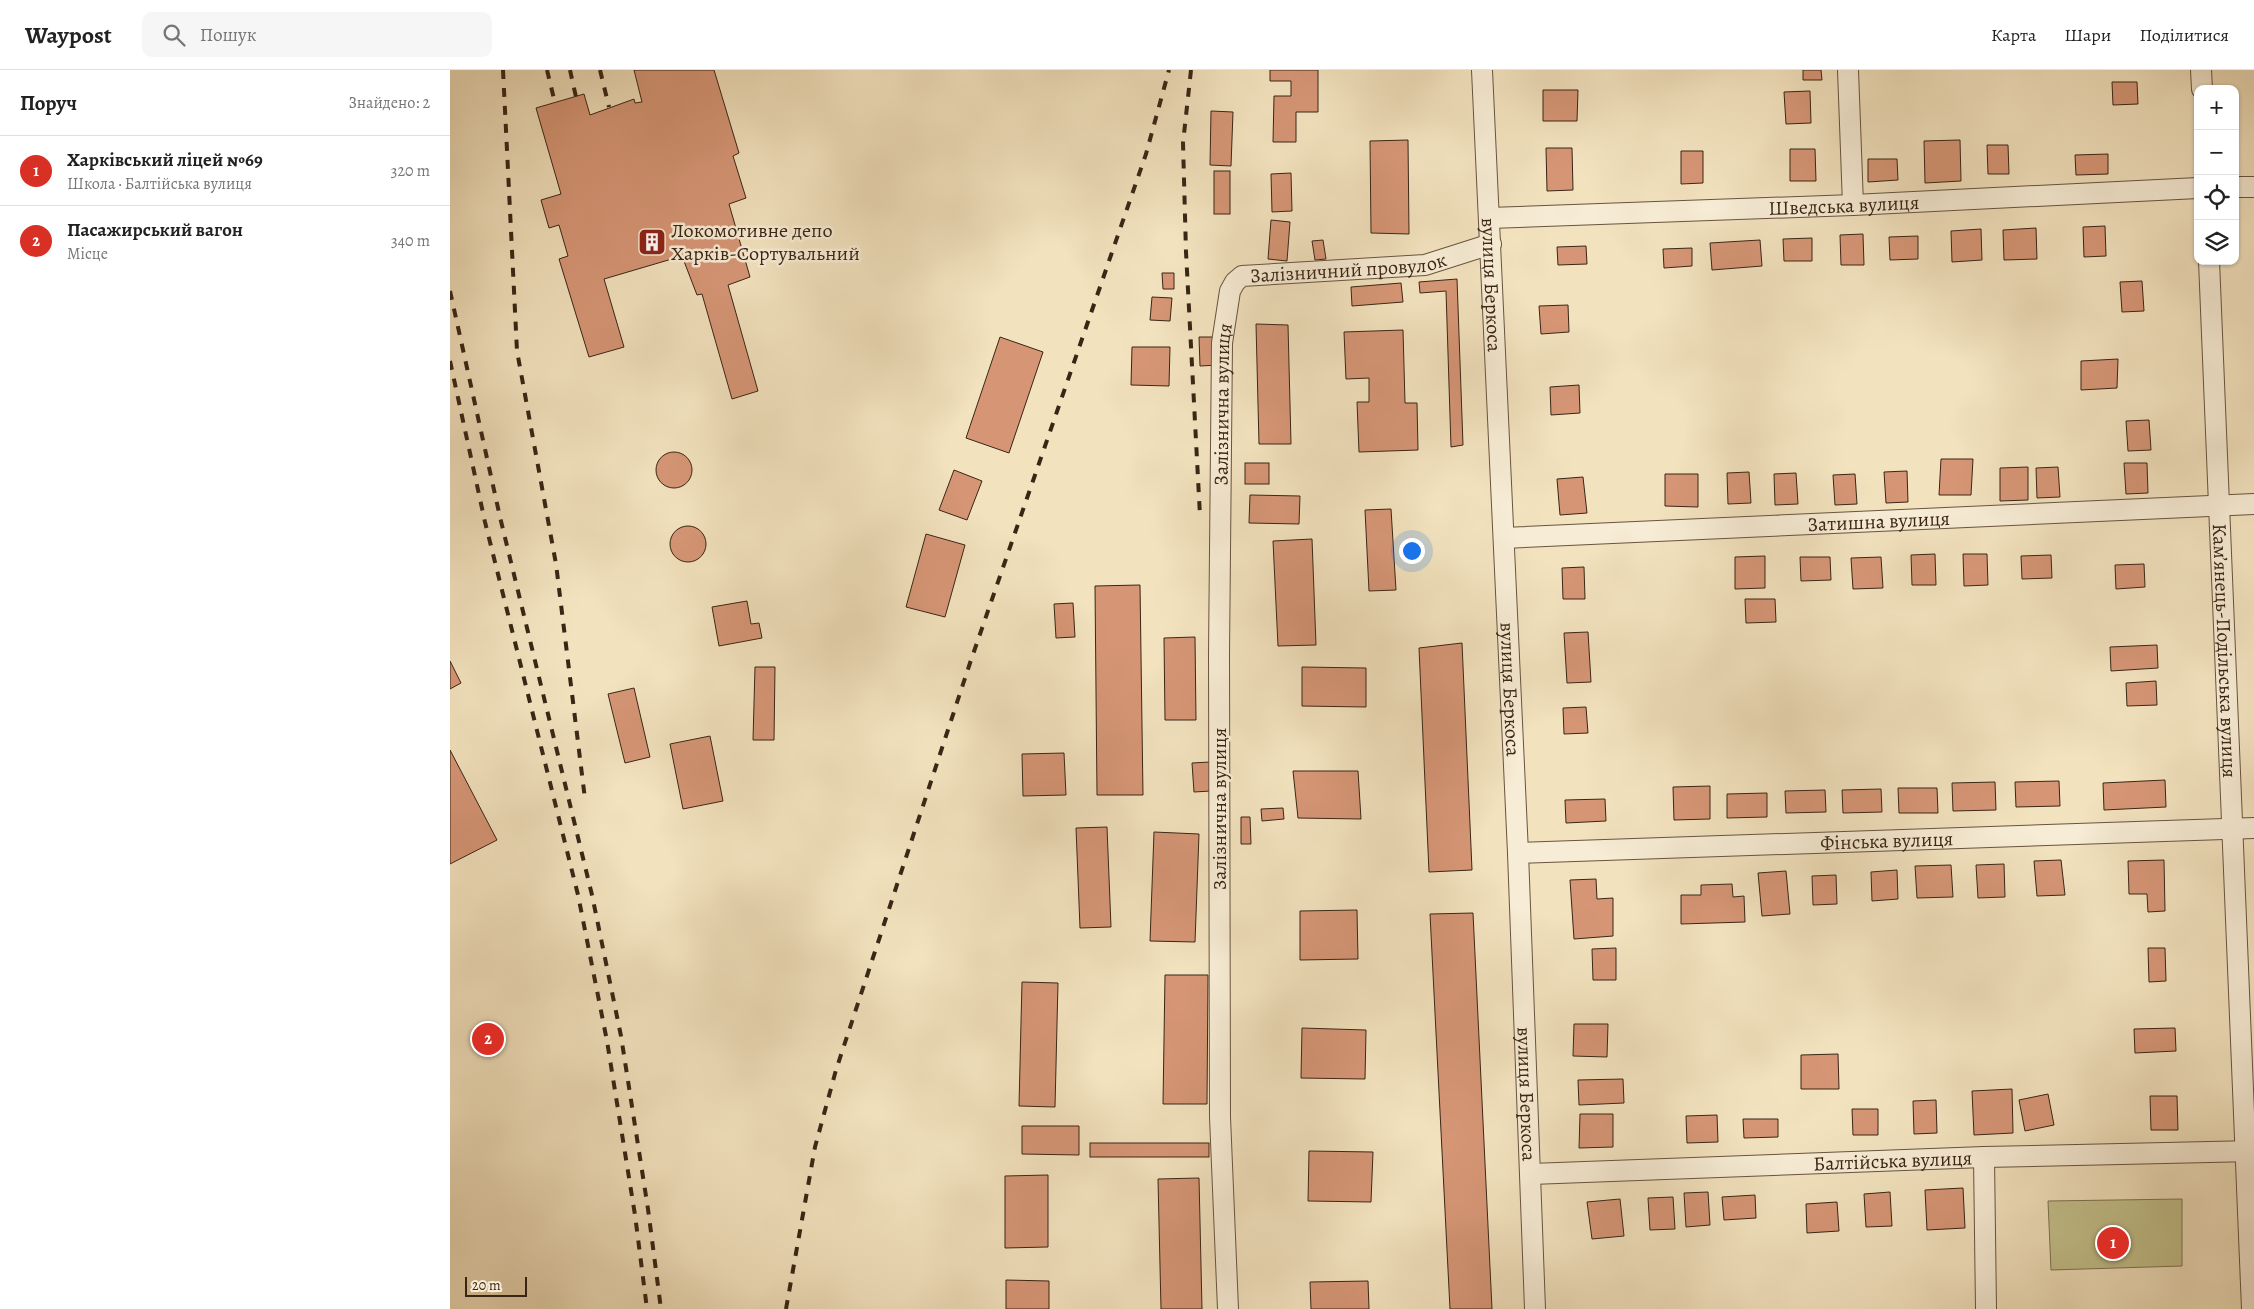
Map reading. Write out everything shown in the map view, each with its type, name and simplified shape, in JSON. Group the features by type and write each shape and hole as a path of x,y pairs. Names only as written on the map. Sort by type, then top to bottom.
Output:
{"street":[{"name":"вулиця Беркоса","path":"1482,70 1518,853 1535,1309"},
{"path":"1848,70 1853,205"},
{"path":"2201,70 2202,85"},
{"path":"2239,187 2254,187"},
{"name":"Шведська вулиця","path":"1489,218 1853,205 2194,188"},
{"name":"Залізничний провулок","path":"1225,310 1230,292 1242,276 1425,265 1491,244"},
{"name":"Кам’янець-Подільська вулиця","path":"2209,265 2233,829 2250,1152 2252,1309"},
{"name":"Залізнична вулиця","path":"1225,310 1222,343 1219,654 1220,1117 1228,1309"},
{"name":"Затишна вулиця","path":"1504,538 2254,504"},
{"name":"Фінська вулиця","path":"1518,853 2254,828"},
{"name":"Балтійська вулиця","path":"1531,1174 1984,1157 2250,1152"},
{"path":"1984,1157 1986,1309"}],"shaded area":[{"path":"2182,1199 2182,1266 2051,1270 2048,1201"}],"building":[{"name":"Локомотивне депо Харків-Сортувальний","path":"634,70 714,70 739,153 733,156 746,198 729,204 750,277 728,285 758,391 732,399 702,294 697,295 682,256 604,279 624,347 589,357 559,259 568,256 559,225 549,228 541,200 561,194 536,108 584,94 590,115 634,99 635,103 642,102"},
{"path":"1270,70 1318,70 1318,112 1296,112 1296,142 1273,142 1274,96 1291,96 1291,81 1270,81"},
{"path":"1803,70 1821,70 1822,80 1803,80"},
{"path":"2112,82 2137,82 2138,104 2113,105"},
{"path":"1543,90 1578,90 1577,121 1543,121"},
{"path":"1810,91 1811,123 1786,124 1784,92"},
{"path":"1211,111 1233,112 1231,166 1210,165"},
{"path":"1408,140 1409,234 1371,233 1370,141"},
{"path":"1960,140 1961,181 1925,183 1924,141"},
{"path":"1987,145 2008,145 2009,174 1988,174"},
{"path":"1546,148 1572,148 1573,190 1547,191"},
{"path":"1790,149 1815,149 1816,181 1790,181"},
{"path":"1681,151 1703,151 1703,183 1681,184"},
{"path":"2108,154 2108,174 2076,175 2075,155"},
{"path":"1868,159 1897,159 1898,180 1868,182"},
{"path":"1214,171 1230,171 1230,214 1214,214"},
{"path":"1291,173 1292,211 1272,212 1271,174"},
{"path":"1271,220 1290,222 1287,261 1268,259"},
{"path":"2105,226 2106,256 2084,257 2083,227"},
{"path":"2036,228 2037,259 2004,260 2003,230"},
{"path":"1981,229 1982,260 1952,262 1951,231"},
{"path":"1863,234 1864,265 1841,265 1840,235"},
{"path":"1918,236 1918,259 1890,260 1889,237"},
{"path":"1812,238 1812,261 1784,261 1783,239"},
{"path":"1323,240 1326,259 1315,260 1312,241"},
{"path":"1760,240 1762,266 1712,270 1710,243"},
{"path":"1586,246 1587,264 1558,265 1557,247"},
{"path":"1692,248 1692,266 1664,268 1663,249"},
{"path":"1162,273 1174,273 1174,289 1163,289"},
{"path":"1457,279 1463,445 1451,447 1446,291 1420,293 1419,282"},
{"path":"2142,281 2144,311 2122,312 2120,282"},
{"path":"1401,283 1403,302 1352,306 1351,287"},
{"path":"1152,297 1172,298 1170,321 1150,320"},
{"path":"1568,305 1569,332 1541,334 1539,306"},
{"path":"1256,324 1288,325 1291,444 1259,444"},
{"path":"1403,330 1405,403 1417,403 1418,450 1359,452 1357,402 1369,402 1369,378 1346,379 1344,332"},
{"path":"1000,337 1043,352 1009,453 966,438"},
{"path":"1199,337 1218,337 1219,365 1200,366"},
{"path":"1132,347 1170,347 1169,386 1131,385"},
{"path":"2118,359 2117,388 2081,390 2081,361"},
{"path":"1579,385 1580,413 1551,415 1550,387"},
{"path":"2149,420 2151,450 2128,451 2126,421"},
{"path":"674,452 681,453 687,457 691,463 691,477 687,483 681,487 674,488 667,487 661,483 657,477 656,470 657,463 661,457 667,453"},
{"path":"1941,459 1973,459 1971,495 1939,495"},
{"path":"1245,463 1269,463 1269,484 1245,484"},
{"path":"2124,463 2147,463 2148,493 2126,494"},
{"path":"2028,467 2028,500 2000,501 2000,468"},
{"path":"2058,467 2060,497 2037,498 2036,468"},
{"path":"954,470 982,481 967,520 939,510"},
{"path":"1907,471 1908,502 1886,503 1884,472"},
{"path":"1749,472 1751,503 1728,504 1727,473"},
{"path":"1796,473 1798,504 1775,505 1774,474"},
{"path":"1665,474 1698,474 1698,507 1665,506"},
{"path":"1855,474 1857,504 1835,505 1833,475"},
{"path":"1583,477 1587,513 1560,515 1557,479"},
{"path":"1250,495 1300,496 1299,524 1249,523"},
{"path":"1391,509 1396,590 1369,591 1365,510"},
{"path":"688,526 695,527 701,531 705,537 705,551 701,557 695,561 688,562 681,561 675,557 671,551 670,544 671,537 675,531 681,527"},
{"path":"926,534 965,545 945,617 906,607"},
{"path":"1312,539 1316,645 1278,646 1273,541"},
{"path":"1935,554 1936,585 1912,585 1911,555"},
{"path":"1963,554 1987,554 1988,585 1964,586"},
{"path":"2051,555 2052,578 2022,579 2021,556"},
{"path":"1765,556 1765,588 1735,589 1735,557"},
{"path":"1800,557 1830,557 1831,580 1801,581"},
{"path":"1881,557 1883,588 1853,589 1851,558"},
{"path":"2144,564 2145,587 2116,589 2115,565"},
{"path":"1584,567 1585,599 1563,599 1562,568"},
{"path":"1140,585 1143,795 1097,795 1095,586"},
{"path":"1745,599 1775,599 1776,622 1746,623"},
{"path":"747,601 751,624 759,623 762,638 719,646 712,607"},
{"path":"1073,603 1075,637 1056,638 1054,604"},
{"path":"1588,632 1591,682 1567,683 1564,633"},
{"path":"1195,637 1196,720 1165,720 1164,638"},
{"path":"1462,643 1472,870 1429,872 1419,648"},
{"path":"2157,645 2158,668 2111,671 2110,647"},
{"path":"450,661 461,683 450,689"},
{"path":"755,667 775,667 774,740 753,740"},
{"path":"1302,667 1366,668 1366,707 1302,706"},
{"path":"2156,681 2157,705 2127,706 2126,683"},
{"path":"634,688 650,757 625,763 608,694"},
{"path":"1586,707 1588,733 1564,734 1563,708"},
{"path":"710,736 723,801 683,809 670,744"},
{"path":"450,750 497,840 450,864"},
{"path":"1064,753 1066,795 1023,796 1022,754"},
{"path":"1210,762 1211,791 1194,792 1192,763"},
{"path":"1293,771 1358,771 1361,819 1298,818"},
{"path":"2165,780 2166,807 2104,810 2103,783"},
{"path":"2059,781 2060,806 2016,807 2015,782"},
{"path":"1995,782 1996,810 1953,811 1952,783"},
{"path":"1710,786 1710,819 1674,820 1673,787"},
{"path":"1898,788 1937,788 1938,813 1899,813"},
{"path":"1881,789 1882,812 1843,813 1842,790"},
{"path":"1825,790 1826,812 1786,813 1785,791"},
{"path":"1767,793 1767,817 1727,818 1727,794"},
{"path":"1605,799 1606,821 1566,823 1565,800"},
{"path":"1283,808 1284,819 1262,821 1261,809"},
{"path":"1241,817 1250,817 1251,844 1241,844"},
{"path":"1107,827 1111,927 1080,928 1076,828"},
{"path":"1154,832 1199,834 1195,942 1150,941"},
{"path":"2061,860 2065,895 2037,896 2034,861"},
{"path":"2164,860 2165,911 2148,912 2147,894 2129,894 2128,861"},
{"path":"2004,864 2005,897 1978,898 1976,865"},
{"path":"1951,865 1953,897 1917,898 1915,866"},
{"path":"1897,870 1898,899 1872,901 1871,872"},
{"path":"1786,871 1790,914 1762,916 1758,873"},
{"path":"1836,875 1837,904 1813,905 1812,876"},
{"path":"1596,879 1597,899 1613,898 1613,936 1574,939 1570,880"},
{"path":"1732,884 1733,897 1744,896 1745,922 1681,924 1681,895 1701,895 1701,885"},
{"path":"1357,910 1358,959 1300,960 1300,911"},
{"path":"1473,913 1492,1309 1450,1309 1430,914"},
{"path":"1616,948 1616,980 1593,980 1592,949"},
{"path":"2148,948 2165,948 2166,981 2149,982"},
{"path":"1165,975 1208,975 1207,1104 1163,1104"},
{"path":"1022,982 1058,983 1055,1107 1019,1106"},
{"path":"1574,1024 1608,1024 1607,1057 1573,1056"},
{"path":"1302,1028 1366,1030 1365,1079 1301,1078"},
{"path":"2175,1028 2176,1051 2135,1053 2134,1029"},
{"path":"1838,1054 1839,1089 1801,1089 1801,1055"},
{"path":"1623,1079 1624,1103 1579,1105 1578,1080"},
{"path":"2012,1089 2013,1133 1974,1135 1972,1091"},
{"path":"2048,1094 2054,1125 2025,1131 2019,1100"},
{"path":"2150,1096 2177,1096 2178,1130 2151,1130"},
{"path":"1936,1100 1937,1133 1914,1134 1913,1101"},
{"path":"1852,1109 1878,1109 1878,1135 1853,1135"},
{"path":"1580,1114 1613,1114 1613,1147 1579,1148"},
{"path":"1717,1115 1718,1142 1687,1143 1686,1116"},
{"path":"1743,1119 1778,1119 1778,1137 1744,1138"},
{"path":"1022,1126 1079,1126 1079,1155 1022,1154"},
{"path":"1090,1143 1209,1143 1209,1157 1090,1157"},
{"path":"1309,1151 1373,1152 1371,1202 1308,1201"},
{"path":"1048,1175 1048,1247 1005,1248 1005,1176"},
{"path":"1199,1178 1202,1309 1161,1309 1158,1179"},
{"path":"1963,1188 1965,1228 1927,1230 1925,1190"},
{"path":"1708,1192 1710,1225 1686,1227 1684,1193"},
{"path":"1890,1192 1892,1226 1866,1227 1864,1194"},
{"path":"1755,1195 1756,1218 1724,1220 1722,1197"},
{"path":"1673,1197 1675,1229 1650,1230 1648,1198"},
{"path":"1620,1199 1624,1236 1592,1239 1587,1202"},
{"path":"1837,1202 1839,1231 1807,1233 1806,1204"},
{"path":"1006,1280 1049,1281 1049,1309 1006,1309"},
{"path":"1368,1281 1369,1309 1311,1309 1310,1282"}],"railway":[{"path":"503,70 517,351 556,564 585,799"},
{"path":"547,70 555,103"},
{"path":"570,70 576,97"},
{"path":"600,70 609,107"},
{"path":"786,1309 815,1147 836,1070 970,663 1146,154 1169,70"},
{"path":"1191,70 1183,143 1186,252 1200,516"},
{"path":"450,291 500,517 592,895 621,1036 648,1209 661,1309"},
{"path":"450,361 485,522 578,895 607,1041 635,1215 647,1309"}],"place":[{"name":"Локомотивне депо Харків-Сортувальний","path":"652,242"},
{"name":"Пасажирський вагон","path":"488,1039"},
{"name":"Харківський ліцей №69","path":"2113,1243"}]}
